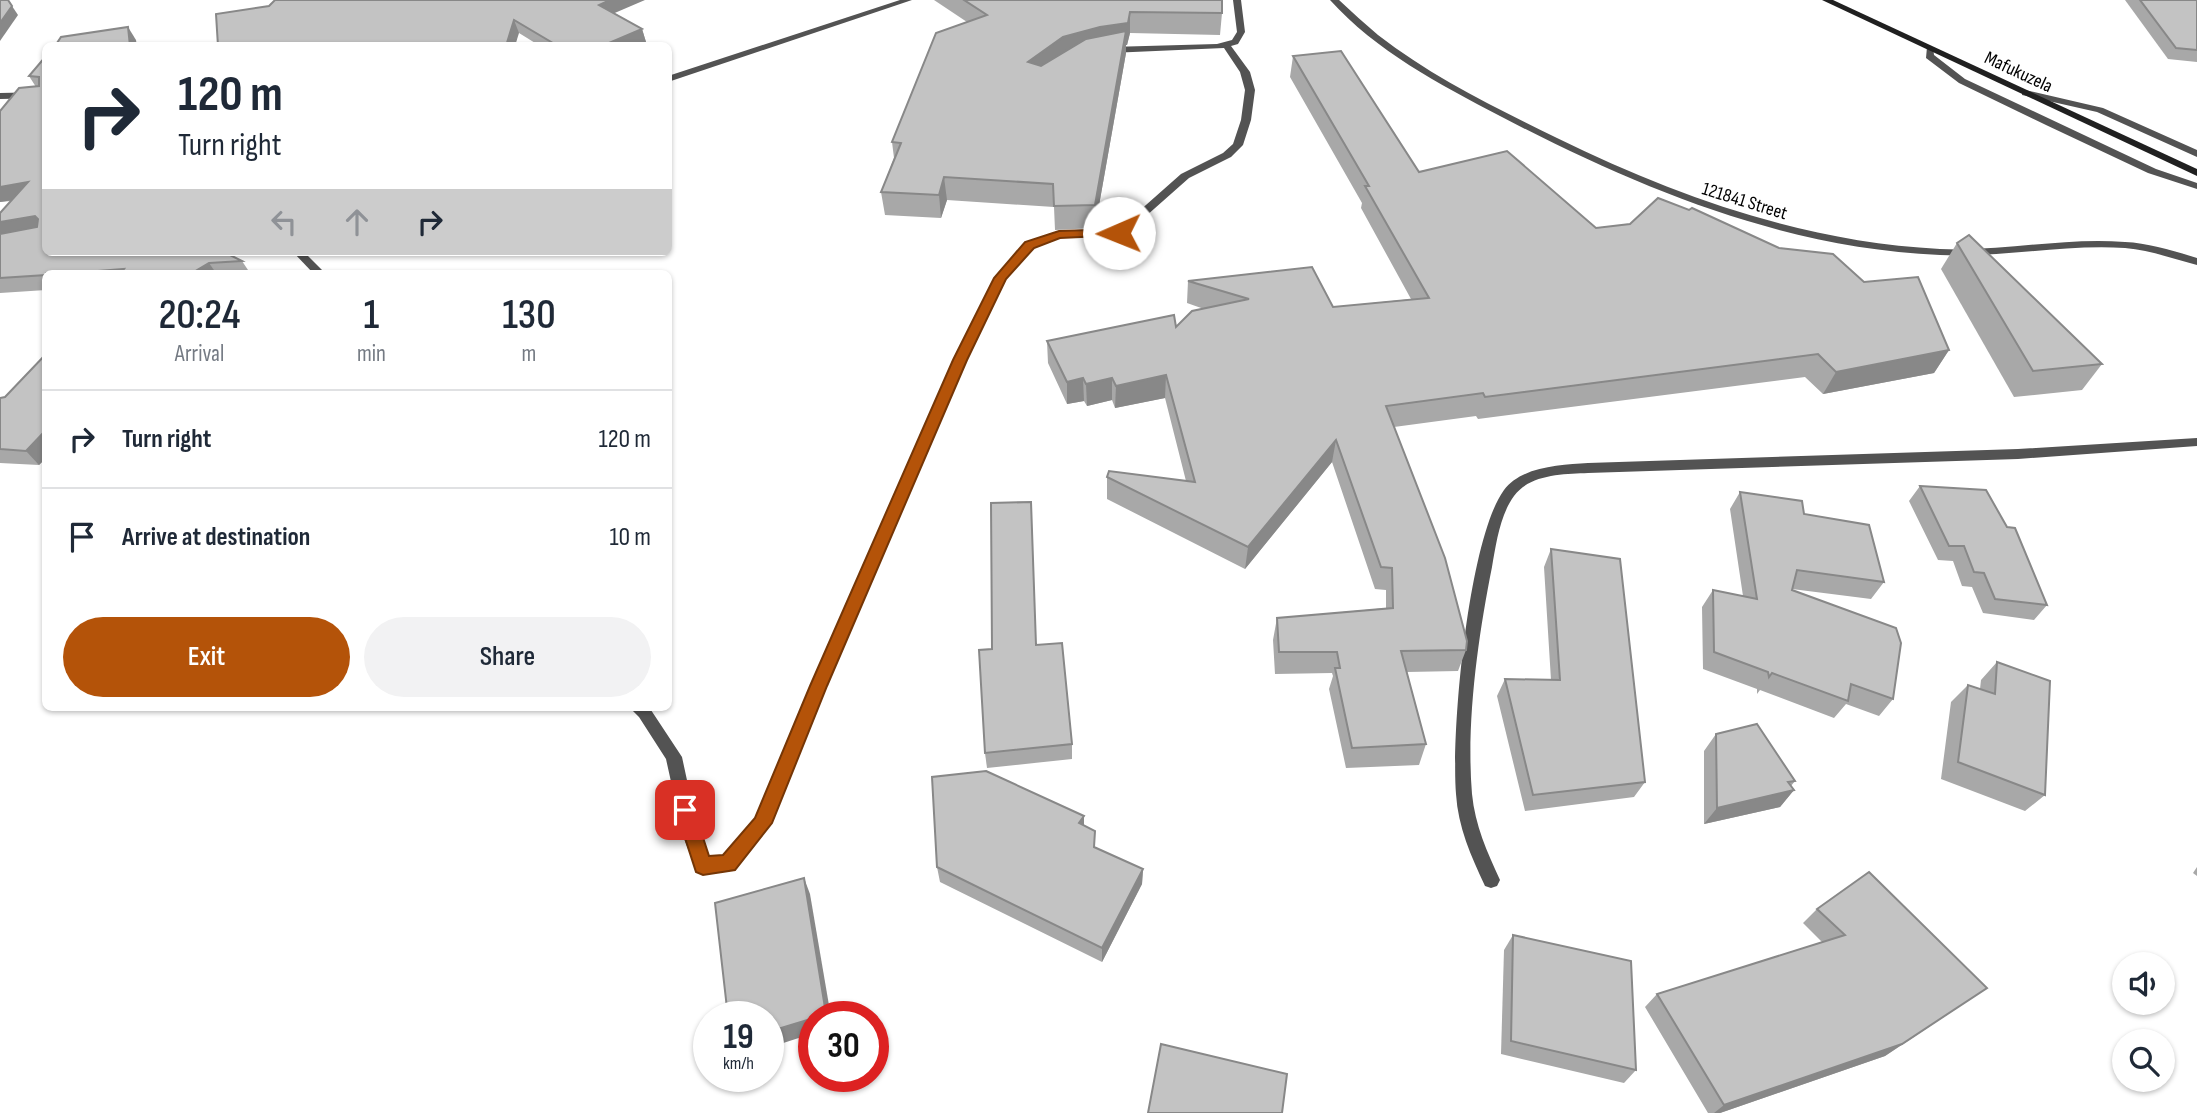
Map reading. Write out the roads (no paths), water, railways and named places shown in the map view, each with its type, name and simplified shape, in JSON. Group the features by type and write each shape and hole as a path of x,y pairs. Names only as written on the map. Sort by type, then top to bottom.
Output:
{"main road":[{"name":"Mafukuzela","path":"1826,0 2197,173"}],"street":[{"path":"672,78 908,0"},
{"path":"1094,53 1116,48 1226,45 1235,41 1241,32 1237,0"},
{"name":"121841 Street","path":"1334,0 1380,41 1486,106 1619,172 1690,202 1759,224 1812,236 1894,248 1942,252 2125,245 2197,262"},
{"path":"643,711 674,757 691,836 703,866 728,864 762,823 818,686 955,372 1000,278 1030,245 1059,234 1119,233 1185,176 1227,155 1238,145 1246,120 1250,90 1245,72 1226,45"},
{"path":"1930,48 1929,56 1962,81 2152,171 2197,186"},
{"path":"2025,93 2100,110 2197,154"},
{"path":"0,96 42,95"},
{"path":"302,256 316,270"},
{"path":"1491,880 1469,834 1463,792 1462,758 1478,597 1497,515 1508,494 1519,484 1550,470 2018,454 2197,442"}]}
